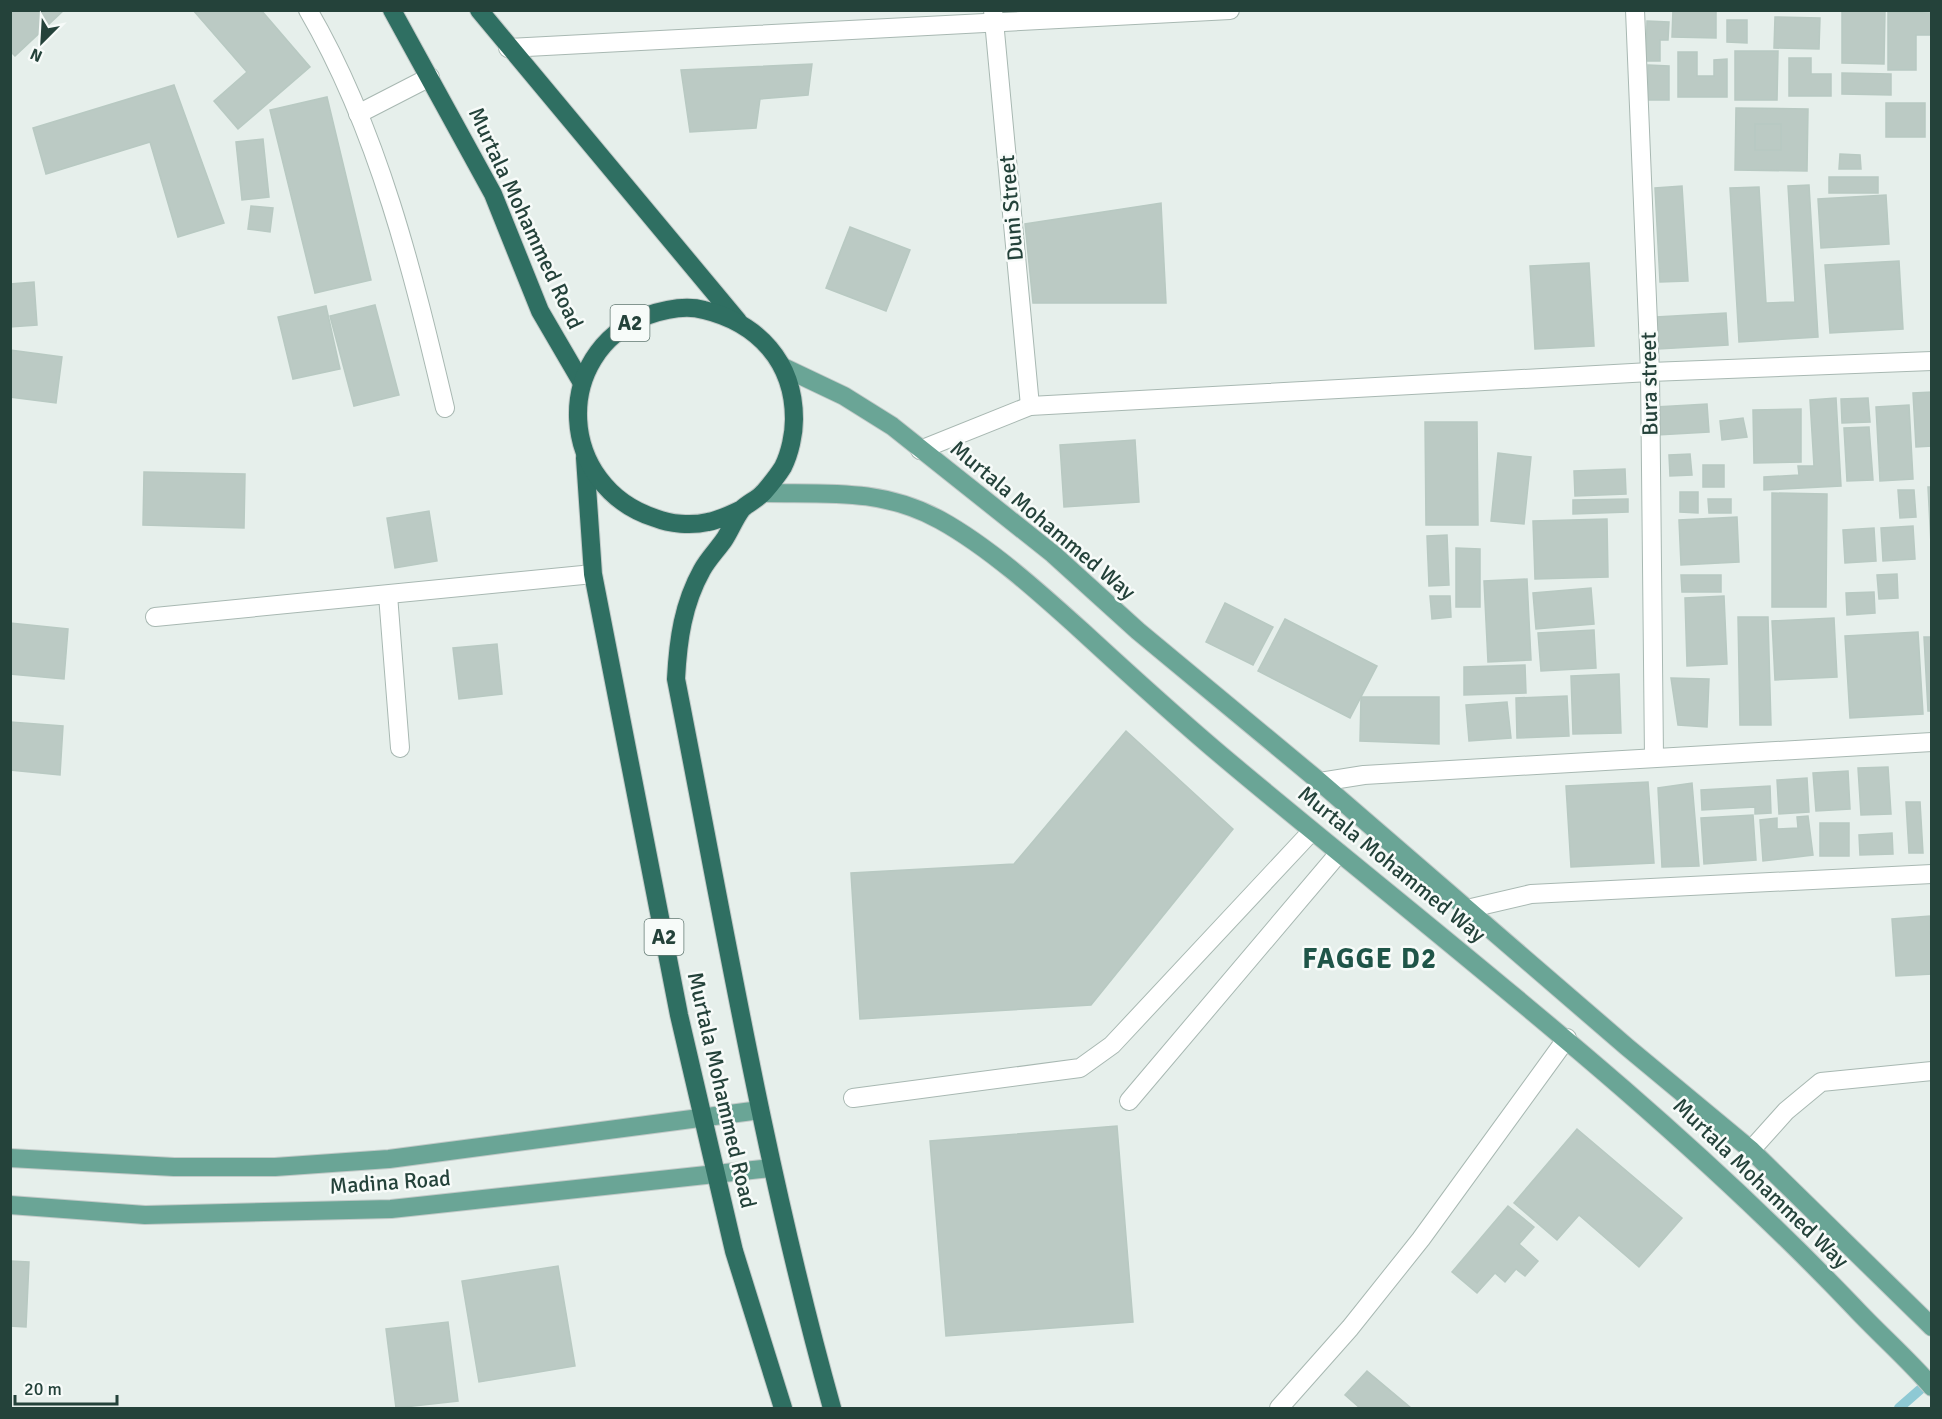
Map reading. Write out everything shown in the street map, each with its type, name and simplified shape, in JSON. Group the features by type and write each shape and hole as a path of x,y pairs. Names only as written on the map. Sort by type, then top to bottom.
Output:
{"highway":[{"name":"Murtala Mohammed Road","path":"392,10 493,195 540,311 582,382"},
{"name":"A2","path":"479,10 508,48 692,262 738,321 768,344 783,367 794,399 794,433 783,465 763,493 742,509 707,523 670,523 634,512 605,488 585,457 577,420 582,382 599,349 628,324 663,310 702,309 738,321"},
{"name":"Murtala Mohammed Road","path":"585,457 593,574 677,1004 734,1251 783,1408"},
{"name":"Murtala Mohammed Road","path":"742,509 703,569 687,605 678,640 676,679 771,1168 798,1285 832,1408"}],"main road":[{"name":"Murtala Mohammed Way","path":"783,367 844,396 892,426 1053,554 1138,631 1320,782 1627,1047 1751,1150 1932,1327"},
{"name":"Murtala Mohammed Way","path":"763,493 860,494 897,500 941,520 1026,581 1193,732 1567,1038 1711,1164 1809,1259 1903,1354 1932,1387"},
{"name":"Madina Road","path":"10,1158 174,1167 274,1167 389,1159 760,1110"},
{"name":"Madina Road","path":"10,1205 145,1215 391,1209 771,1168"}],"street":[{"path":"308,10 358,114 414,278 445,408"},
{"path":"508,48 993,17 1230,10"},
{"name":"Bura street","path":"1635,10 1650,372 1654,757"},
{"name":"Duni Street","path":"993,17 1030,406"},
{"path":"358,114 430,77"},
{"path":"920,450 1030,406 1650,372 1932,361"},
{"path":"155,617 593,574"},
{"path":"388,595 400,748"},
{"path":"1320,782 1364,775 1932,742"},
{"path":"853,1098 1080,1068 1112,1045 1312,831"},
{"path":"1129,1101 1339,853"},
{"path":"1467,909 1530,894 1932,874"},
{"path":"1279,1408 1350,1328 1421,1239 1567,1038"},
{"path":"1751,1150 1786,1112 1821,1082 1932,1071"}],"building":[{"path":"10,10 64,10 15,56 10,51"},
{"path":"193,10 261,10 310,67 238,129 214,101 247,72"},
{"path":"1673,10 1716,10 1716,38 1672,37"},
{"path":"1842,10 1885,10 1884,64 1842,63"},
{"path":"1888,12 1932,13 1932,35 1916,35 1916,70 1888,70"},
{"path":"1775,17 1820,18 1819,49 1774,48"},
{"path":"1727,20 1747,20 1747,43 1727,42"},
{"path":"1647,21 1669,22 1668,40 1660,40 1660,61 1646,61"},
{"path":"1735,51 1778,51 1777,100 1735,100"},
{"path":"1678,52 1697,52 1697,76 1714,76 1714,60 1727,59 1727,97 1678,97"},
{"path":"1789,58 1811,58 1811,74 1831,74 1831,96 1789,96"},
{"path":"812,64 808,95 760,99 756,128 690,132 681,70"},
{"path":"1648,65 1669,66 1669,100 1648,100"},
{"path":"1842,73 1891,74 1891,95 1842,94"},
{"path":"174,85 224,223 178,237 150,142 46,174 33,128"},
{"path":"327,97 371,280 315,293 270,110"},
{"path":"1886,103 1925,103 1925,137 1886,137"},
{"path":"1736,108 1808,109 1807,171 1735,170"},
{"path":"1755,124 1781,124 1781,150 1755,150"},
{"path":"263,139 269,197 242,200 236,142"},
{"path":"1840,154 1860,155 1861,169 1839,169"},
{"path":"1829,177 1878,177 1878,193 1829,193"},
{"path":"1809,185 1818,337 1739,342 1730,188 1759,187 1766,303 1795,302 1788,186"},
{"path":"1682,186 1688,281 1660,282 1655,188"},
{"path":"1886,195 1889,244 1821,248 1818,199"},
{"path":"1161,203 1166,303 1033,303 1025,224"},
{"path":"251,206 273,208 270,232 248,229"},
{"path":"850,227 910,250 886,311 826,288"},
{"path":"1899,261 1903,329 1830,333 1825,265"},
{"path":"1589,263 1594,346 1535,349 1530,266"},
{"path":"34,282 37,325 10,327 10,284"},
{"path":"375,305 399,395 354,406 330,316"},
{"path":"326,306 340,369 293,379 278,317"},
{"path":"1726,313 1728,345 1658,349 1656,317"},
{"path":"10,350 62,357 56,403 10,397"},
{"path":"1932,392 1932,446 1916,447 1913,393"},
{"path":"1836,398 1841,486 1764,490 1764,477 1799,475 1798,466 1814,466 1810,400"},
{"path":"1868,398 1870,422 1842,423 1841,399"},
{"path":"1707,404 1709,432 1657,435 1656,407"},
{"path":"1909,405 1913,479 1880,481 1876,407"},
{"path":"1801,409 1801,462 1754,463 1753,410"},
{"path":"1743,418 1747,437 1722,440 1720,421"},
{"path":"1425,422 1477,422 1478,525 1426,525"},
{"path":"1869,427 1873,480 1847,481 1844,428"},
{"path":"1135,440 1139,502 1064,507 1060,445"},
{"path":"1498,453 1531,457 1524,524 1491,521"},
{"path":"1690,454 1692,475 1670,476 1669,455"},
{"path":"1703,465 1724,465 1724,487 1703,487"},
{"path":"1625,469 1626,494 1575,496 1574,471"},
{"path":"144,472 245,474 244,528 143,525"},
{"path":"1928,487 1932,487 1932,544 1931,544"},
{"path":"1898,490 1914,490 1916,517 1900,518"},
{"path":"1680,492 1698,492 1698,513 1680,512"},
{"path":"1772,493 1827,494 1826,607 1772,607"},
{"path":"1628,499 1628,512 1573,514 1573,500"},
{"path":"1708,499 1731,499 1731,513 1709,513"},
{"path":"429,511 437,561 395,568 387,518"},
{"path":"1737,517 1739,562 1681,565 1679,520"},
{"path":"1607,519 1608,577 1535,579 1533,521"},
{"path":"1913,526 1915,559 1883,561 1881,528"},
{"path":"1874,528 1876,561 1845,563 1843,530"},
{"path":"1447,535 1449,585 1429,586 1427,536"},
{"path":"1456,548 1480,549 1480,607 1456,607"},
{"path":"1897,574 1898,598 1879,599 1877,575"},
{"path":"1681,575 1721,575 1721,592 1682,592"},
{"path":"1527,579 1531,660 1488,662 1484,581"},
{"path":"1591,588 1594,624 1536,629 1533,593"},
{"path":"1874,592 1875,613 1847,615 1846,593"},
{"path":"1430,596 1450,596 1451,617 1432,619"},
{"path":"1724,596 1727,664 1687,666 1685,598"},
{"path":"1225,603 1273,627 1253,665 1206,642"},
{"path":"1738,617 1768,617 1771,725 1740,725"},
{"path":"1834,618 1837,677 1775,680 1772,621"},
{"path":"1285,619 1377,666 1350,718 1258,671"},
{"path":"10,623 68,629 64,679 10,674"},
{"path":"1594,630 1596,668 1541,671 1538,633"},
{"path":"1918,632 1923,714 1850,718 1845,636"},
{"path":"1924,637 1932,637 1932,711 1928,711"},
{"path":"497,644 502,694 459,699 453,648"},
{"path":"1525,665 1526,693 1464,695 1464,667"},
{"path":"1619,674 1621,733 1573,734 1571,676"},
{"path":"1671,678 1709,679 1707,727 1678,725"},
{"path":"1567,696 1569,736 1517,738 1516,698"},
{"path":"1361,697 1439,697 1439,744 1360,741"},
{"path":"1507,702 1511,738 1469,741 1466,705"},
{"path":"10,722 63,726 60,775 10,770"},
{"path":"1126,731 1233,829 1091,1005 860,1019 851,873 1014,864"},
{"path":"1888,767 1891,814 1861,815 1858,768"},
{"path":"1848,771 1850,809 1816,811 1813,773"},
{"path":"1807,778 1809,812 1779,814 1777,780"},
{"path":"1648,782 1654,863 1571,867 1566,786"},
{"path":"1692,783 1699,866 1662,867 1658,788"},
{"path":"1770,786 1771,813 1755,814 1755,807 1702,810 1701,790"},
{"path":"1906,802 1920,802 1923,853 1909,853"},
{"path":"1753,815 1756,860 1704,864 1701,818"},
{"path":"1808,816 1813,855 1763,861 1760,820 1777,818 1777,829 1798,828 1797,817"},
{"path":"1820,823 1849,823 1849,856 1820,856"},
{"path":"1892,833 1893,854 1860,855 1859,835"},
{"path":"1930,916 1932,974 1896,976 1892,919"},
{"path":"1117,1126 1133,1322 946,1336 930,1141"},
{"path":"1577,1129 1682,1218 1639,1267 1579,1215 1557,1240 1514,1203"},
{"path":"1508,1206 1534,1227 1519,1244 1538,1261 1525,1276 1516,1269 1505,1282 1495,1273 1477,1293 1452,1272"},
{"path":"10,1261 29,1262 26,1327 10,1326"},
{"path":"558,1266 575,1366 479,1382 462,1281"},
{"path":"448,1322 458,1401 396,1408 386,1329"},
{"path":"1367,1371 1411,1408 1360,1408 1345,1395"}],"waterway":[{"path":"1899,1408 1931,1380"}],"district":[{"name":"FAGGE D2","path":"1370,959"}]}
